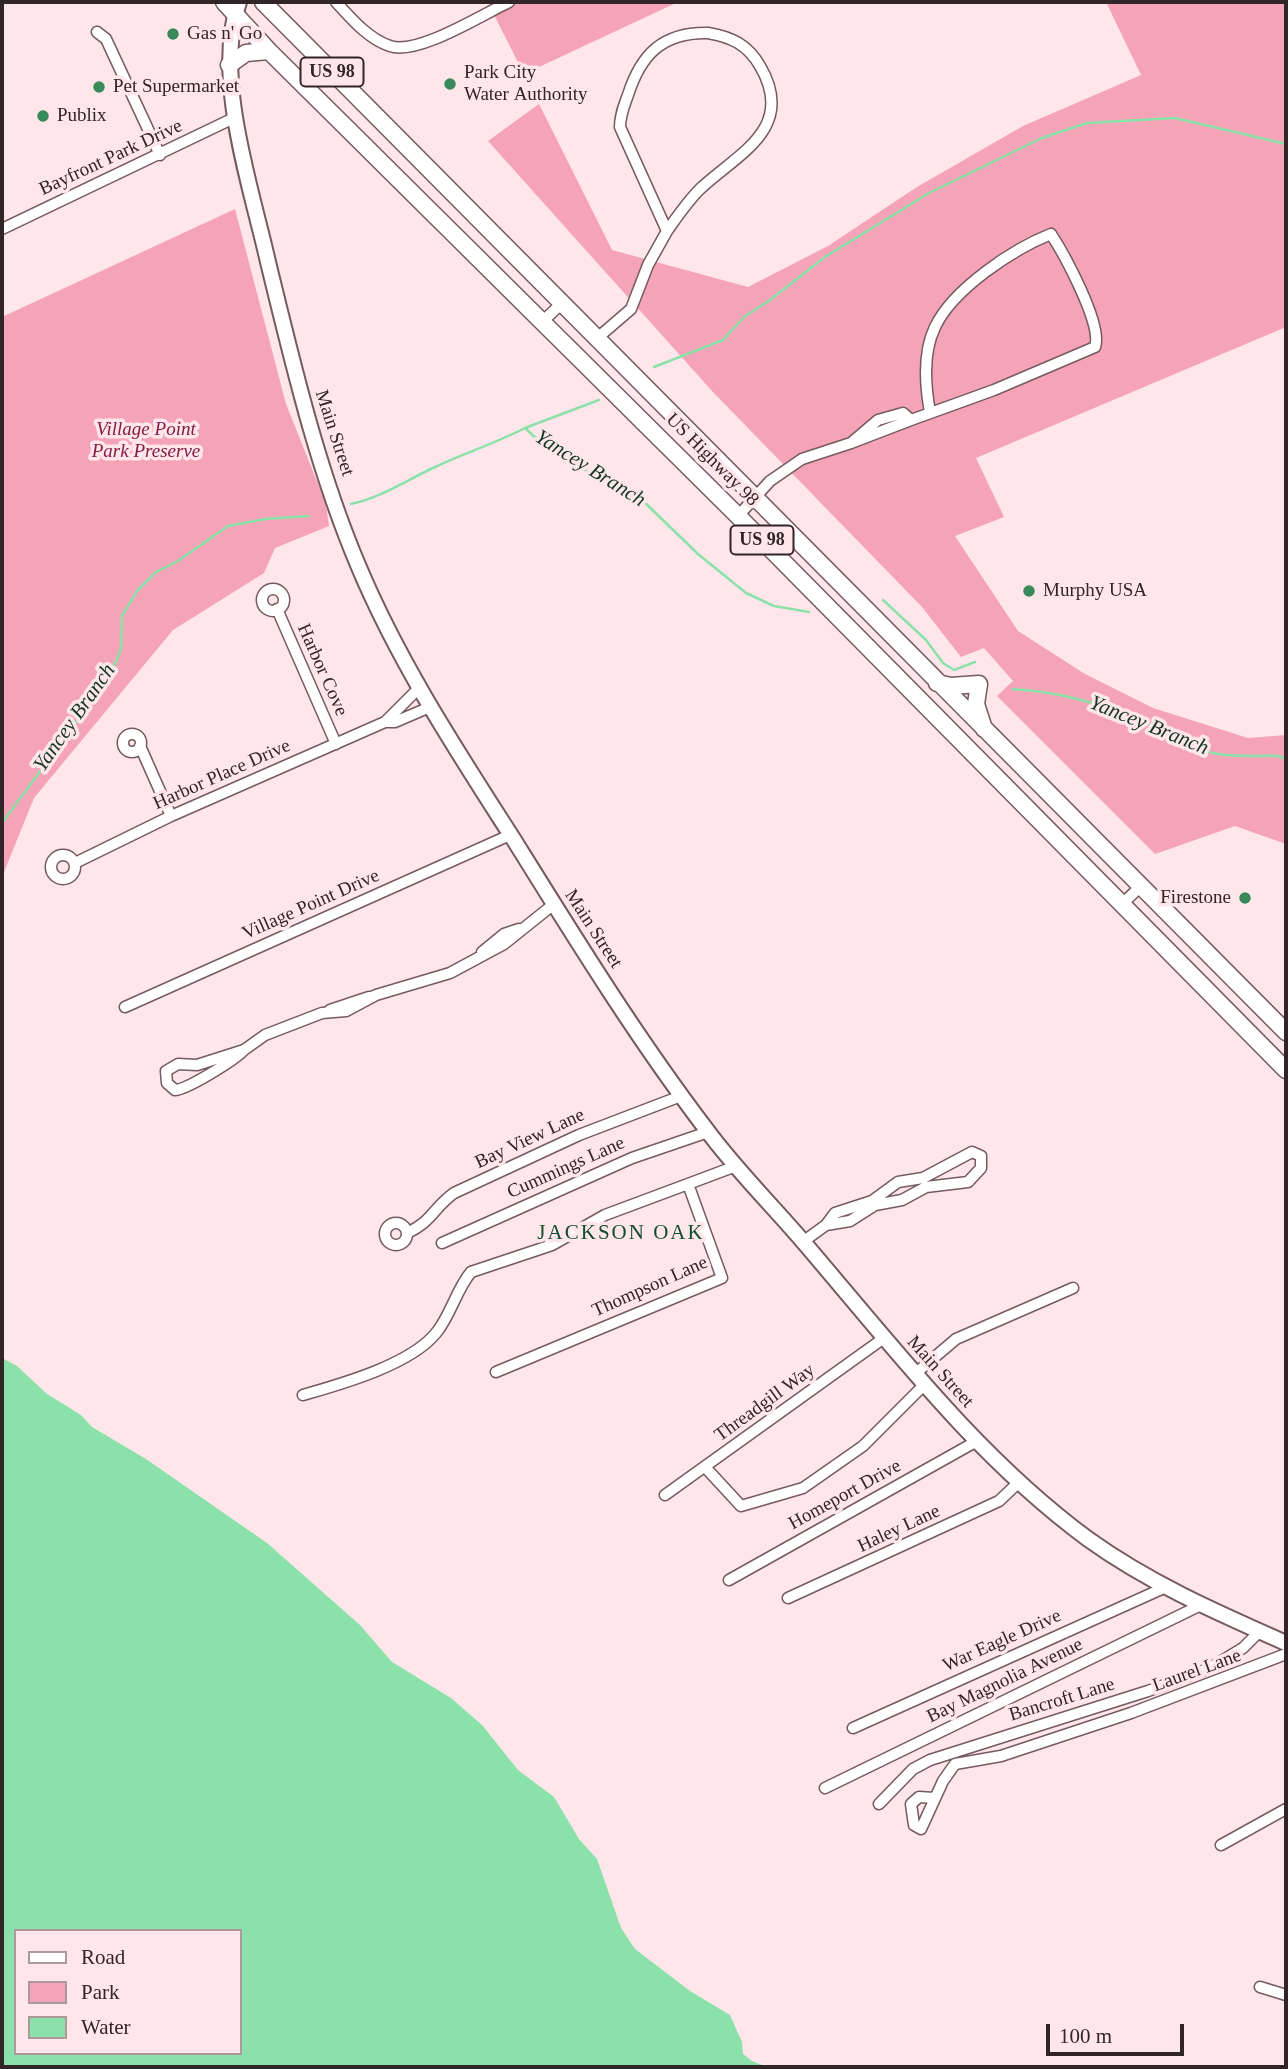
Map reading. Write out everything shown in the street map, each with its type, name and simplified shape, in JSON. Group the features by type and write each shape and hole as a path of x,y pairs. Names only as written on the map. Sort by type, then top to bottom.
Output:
{"main road":[{"name":"US Highway 98","path":"263,2 560,305 756,498 937,684 1142,885 1286,1032"},
{"name":"US Highway 98","path":"232,6 269,51 738,516 1286,1070"},
{"name":"Main Street","path":"232,6 229,65 236,117 293,369 336,505 372,597 419,688 554,904 681,1096 708,1132 804,1241 884,1338 1018,1483 1089,1540 1166,1587 1285,1644"},
{"path":"229,65 246,53 269,51"},
{"path":"937,684 979,684 976,704 984,730"}],"street":[{"path":"336,2 371,36 398,48 418,45 509,2"},
{"path":"97,32 106,39 160,155"},
{"path":"595,340 631,309 648,265 667,231 699,191 758,141 770,113 770,92 763,71 752,53 727,37 690,34 654,48 641,62 620,117 620,127 667,231"},
{"name":"Bayfront Park Drive","path":"2,229 236,117"},
{"path":"738,516 770,481 802,459 994,390 1095,347 1096,335 1092,320 1067,258 1051,234 1031,242 997,265 945,310 934,329 928,356 926,377 930,412"},
{"path":"542,322 560,305"},
{"name":"Harbor Cove","path":"277,609 336,744"},
{"name":"Harbor Place Drive","path":"75,863 171,816 385,722 419,688"},
{"name":"Harbor Place Drive","path":"385,722 395,722 430,707"},
{"path":"140,746 171,816"},
{"name":"Village Point Drive","path":"125,1007 510,835"},
{"path":"1122,904 1142,885"},
{"path":"244,1050 197,1065 178,1064 166,1071 167,1083 174,1090 184,1089 225,1066 265,1035 322,1013 355,1008 376,995 450,973 476,957 504,934 530,924 554,904"},
{"name":"Bay View Lane","path":"407,1233 431,1219 442,1202 454,1193 579,1135 681,1096"},
{"name":"Cummings Lane","path":"442,1243 632,1158 708,1132"},
{"path":"804,1241 826,1225 835,1213 873,1203 902,1200 924,1183 972,1152 981,1156 981,1168 968,1182 924,1183 898,1182 873,1203"},
{"path":"303,1395 352,1380 425,1345 445,1321 471,1272 552,1245 605,1215 736,1166"},
{"name":"Thompson Lane","path":"496,1372 722,1278 688,1184"},
{"path":"705,1467 741,1506 803,1488 863,1446 956,1339 1073,1288"},
{"name":"Threadgill Way","path":"665,1495 884,1338"},
{"name":"Homeport Drive","path":"729,1580 977,1441"},
{"name":"Haley Lane","path":"788,1598 999,1501 1018,1483"},
{"name":"War Eagle Drive","path":"853,1728 1166,1587"},
{"name":"Bay Magnolia Avenue","path":"825,1788 1201,1605"},
{"name":"Bancroft Lane","path":"878,1804 913,1769 930,1760 1148,1691 1210,1668 1243,1648 1259,1632"},
{"name":"Laurel Lane","path":"934,1798 955,1764 1001,1756 1131,1713 1285,1644"},
{"path":"1221,1845 1286,1809"},
{"path":"1260,1987 1286,1995"}],"green space":[{"path":"518,2 678,2 524,74 493,13"},
{"path":"1106,2 1286,2 1286,327 976,458 1004,517 955,536 1018,631 1085,674 1153,708 1248,738 1286,735 1286,844 1235,826 1155,854 997,696 1013,681 984,648 961,657 922,607 712,391 488,141 539,104 612,250 748,287 828,246 917,187 1023,126 1141,75"},
{"name":"Village Point Park Preserve","path":"235,209 286,404 326,504 329,526 275,548 264,573 173,630 34,798 2,877 2,317"}],"water":[{"path":"2,1358 17,1366 47,1394 81,1415 92,1427 146,1459 267,1543 360,1625 392,1662 451,1698 482,1725 518,1770 554,1797 579,1839 597,1859 621,1928 635,1949 690,1991 730,2015 742,2042 743,2054 767,2067 2,2067"}],"waterway":[{"path":"654,367 723,340 744,317 825,257 929,193 1042,138 1087,123 1175,118 1286,144"},
{"path":"525,428 599,400"},
{"name":"Yancey Branch","path":"351,504 384,493 435,467 525,428 540,442 563,453 581,468 639,497 698,554 746,593 774,606 809,612"},
{"name":"Yancey Branch","path":"2,823 91,702 116,662 121,648 122,616 137,591 156,572 178,561 228,526 265,519 309,516"},
{"name":"Yancey Branch","path":"883,600 926,640 943,663 954,670 975,662"},
{"name":"Yancey Branch","path":"1013,689 1064,696 1112,709 1213,753 1278,756 1286,759"}],"place":[{"name":"Gas n' Go","path":"173,34"},
{"name":"Park City Water Authority","path":"450,84"},
{"name":"Pet Supermarket","path":"99,87"},
{"name":"Publix","path":"43,116"},
{"name":"Murphy USA","path":"1029,591"},
{"name":"Firestone","path":"1245,898"}],"district":[{"name":"JACKSON OAK","path":"621,1233"}]}
